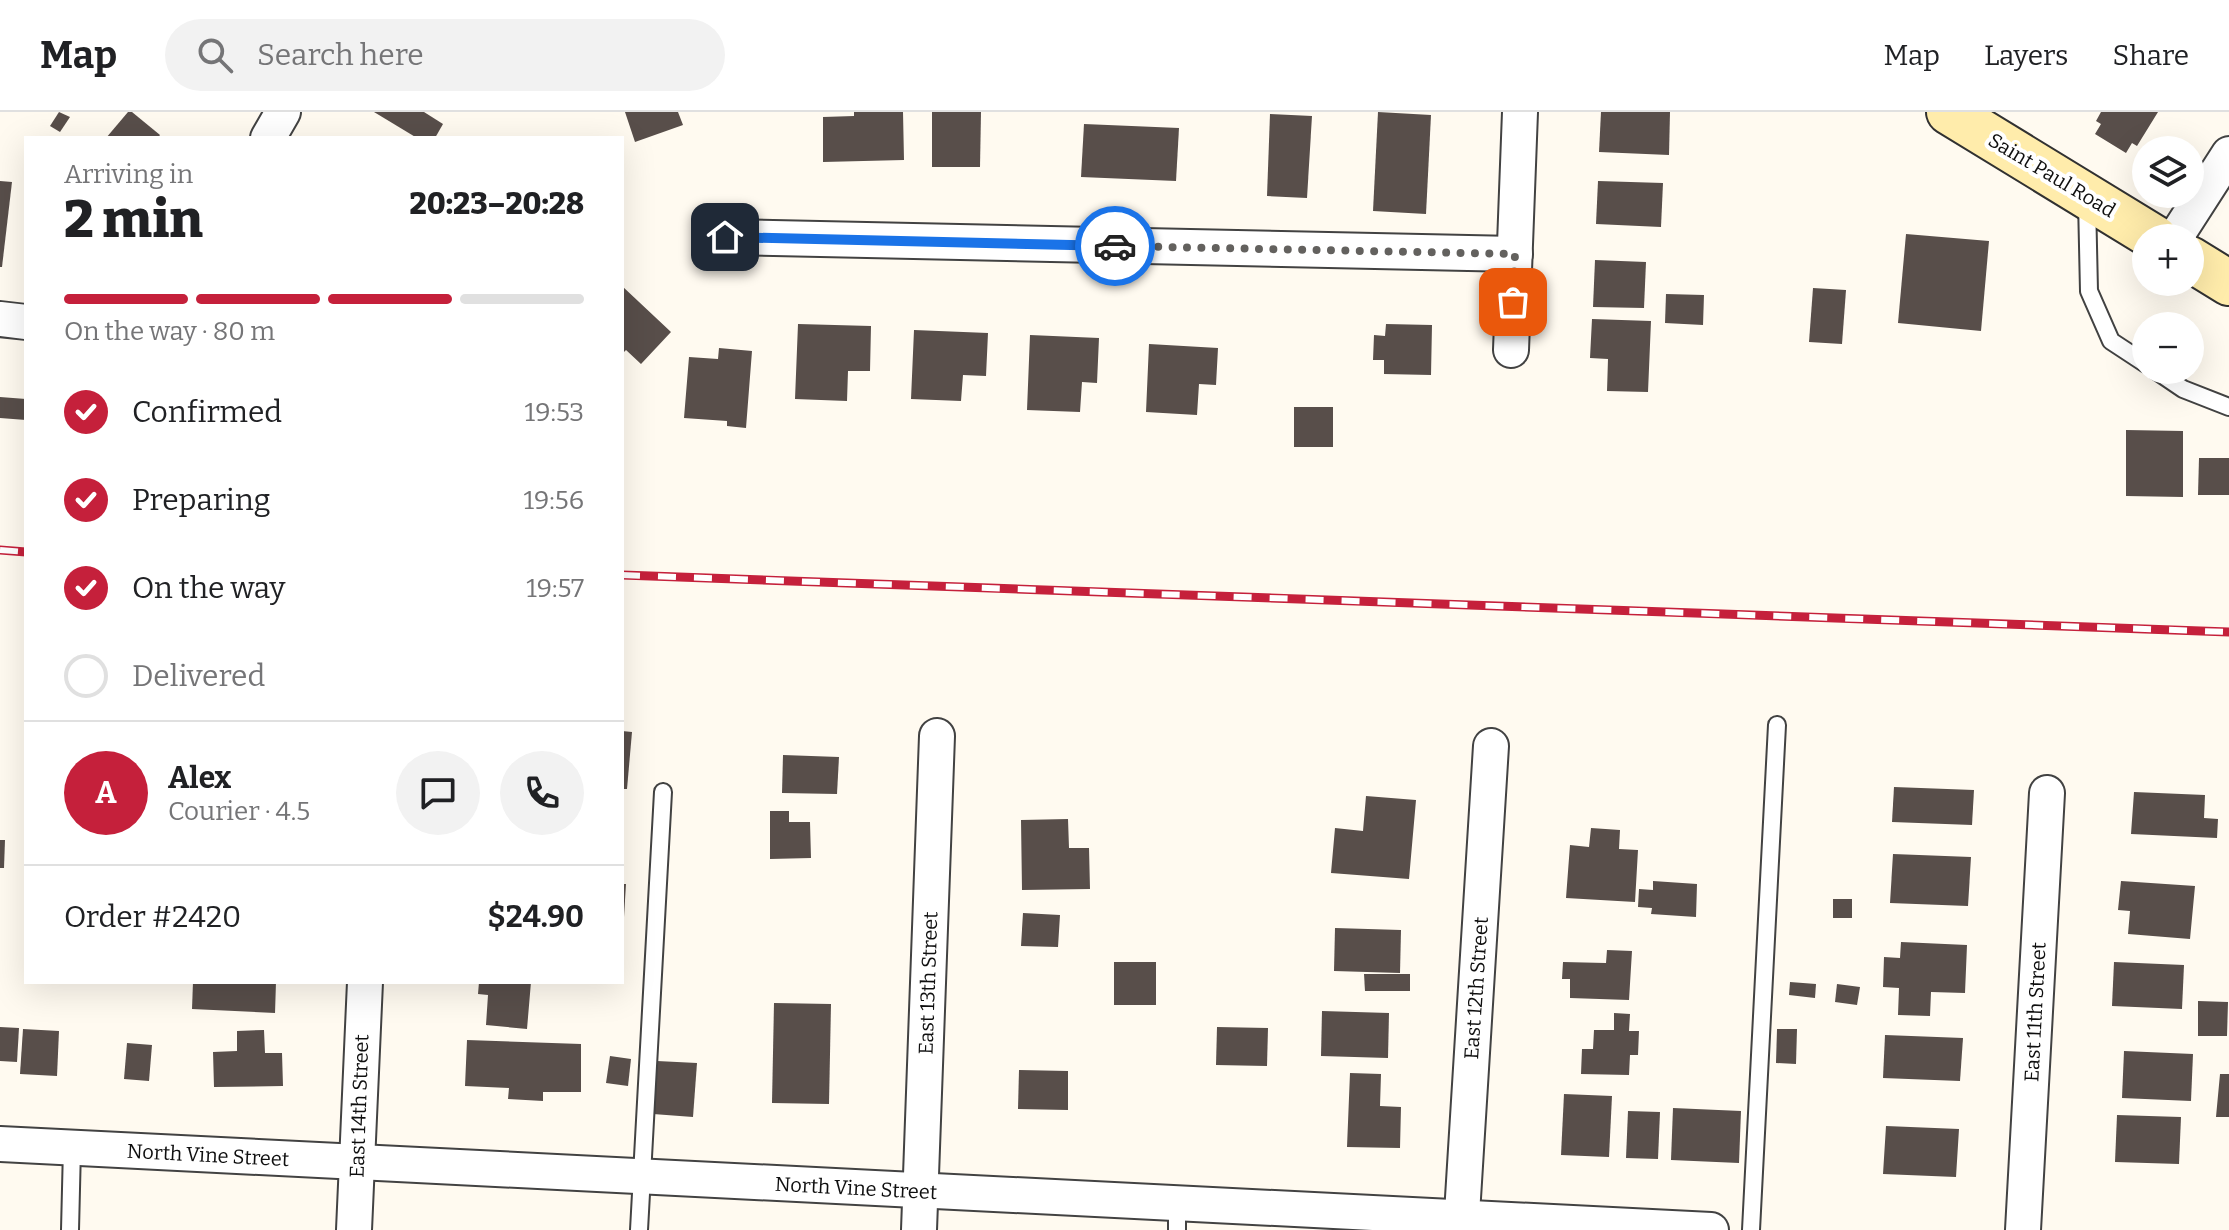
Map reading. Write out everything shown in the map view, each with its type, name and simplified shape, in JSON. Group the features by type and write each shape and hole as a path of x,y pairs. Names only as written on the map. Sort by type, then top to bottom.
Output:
{"main road":[{"name":"Saint Paul Road","path":"1949,112 2132,224"},
{"path":"2204,268 2229,283"}],"street":[{"path":"269,136 283,112"},
{"path":"1511,350 1520,112"},
{"path":"2184,224 2229,154"},
{"path":"725,237 1515,254"},
{"path":"0,319 24,322"},
{"name":"East 13th Street","path":"919,1230 937,736"},
{"name":"East 12th Street","path":"1461,1224 1491,746"},
{"name":"East 11th Street","path":"2023,1230 2047,793"},
{"name":"East 14th Street","path":"354,1230 365,984"},
{"name":"North Vine Street","path":"0,1144 921,1191 1177,1217 1711,1230"}],"lane":[{"path":"2087,196 2089,291 2111,341 2132,355"},
{"path":"2176,384 2229,407"},
{"path":"1751,1230 1777,725"},
{"path":"639,1230 663,792"},
{"path":"70,1230 72,1148"}],"building":[{"path":"59,112 70,117 60,132 50,126"},
{"path":"128,112 160,135 159,136 108,136"},
{"path":"374,112 424,112 443,124 436,136 414,136"},
{"path":"625,112 678,112 683,125 635,142"},
{"path":"854,112 903,112 904,160 823,162 823,117 854,116"},
{"path":"932,112 981,112 980,167 932,167"},
{"path":"1378,112 1431,115 1426,214 1373,211"},
{"path":"1601,112 1670,112 1669,155 1599,152"},
{"path":"2101,112 2158,112 2143,136 2132,136 2126,153 2095,134 2101,124 2096,121"},
{"path":"1270,114 1312,116 1307,198 1267,196"},
{"path":"1084,124 1179,128 1176,181 1081,177"},
{"path":"0,181 12,182 2,267 0,267"},
{"path":"1598,181 1663,183 1661,227 1596,224"},
{"path":"1906,234 1989,241 1981,331 1898,323"},
{"path":"1595,260 1646,262 1644,308 1593,307"},
{"path":"624,288 671,332 641,364 626,350 624,352"},
{"path":"1813,288 1846,290 1842,344 1809,342"},
{"path":"1666,294 1704,295 1703,325 1665,323"},
{"path":"1592,319 1651,321 1648,392 1607,391 1608,359 1590,358"},
{"path":"798,324 871,326 870,371 848,371 847,401 795,399"},
{"path":"1386,324 1432,325 1431,375 1384,374 1384,360 1373,360 1374,335 1385,336"},
{"path":"914,330 988,333 986,376 963,375 961,401 911,399"},
{"path":"1030,335 1099,338 1097,383 1082,382 1080,412 1027,410"},
{"path":"1149,344 1218,348 1216,385 1199,384 1197,415 1146,412"},
{"path":"719,348 752,351 746,428 727,426 727,421 684,418 689,357 718,359"},
{"path":"0,397 24,399 24,420 0,418"},
{"path":"1294,407 1333,407 1333,447 1294,447"},
{"path":"2126,430 2183,431 2183,497 2126,496"},
{"path":"2199,458 2229,458 2229,495 2198,495"},
{"path":"624,731 632,732 627,789 624,789"},
{"path":"783,755 839,757 837,794 782,793"},
{"path":"1894,787 1974,790 1972,825 1892,822"},
{"path":"2134,792 2205,795 2204,818 2218,819 2217,838 2131,834"},
{"path":"1366,796 1416,800 1409,879 1331,873 1335,828 1363,831"},
{"path":"770,811 789,811 789,822 810,822 811,858 770,859"},
{"path":"1068,819 1069,848 1089,848 1090,889 1022,890 1021,820"},
{"path":"1591,828 1620,830 1619,849 1638,850 1635,902 1566,898 1570,845 1589,847"},
{"path":"0,840 5,840 4,868 0,868"},
{"path":"1893,854 1971,857 1968,906 1890,903"},
{"path":"1653,881 1697,884 1696,917 1651,914 1652,908 1638,907 1639,889 1653,890"},
{"path":"2121,881 2195,886 2190,939 2128,934 2130,911 2118,910"},
{"path":"1833,899 1852,899 1852,918 1833,918"},
{"path":"1023,913 1060,915 1058,947 1021,946"},
{"path":"1335,928 1401,930 1400,973 1334,971"},
{"path":"1901,942 1967,945 1965,993 1931,992 1930,1016 1898,1015 1899,988 1883,987 1884,957 1900,958"},
{"path":"1607,950 1632,951 1629,1000 1570,998 1570,979 1562,979 1563,962 1606,963"},
{"path":"1114,962 1156,962 1156,1005 1114,1005"},
{"path":"2114,962 2184,965 2182,1009 2112,1006"},
{"path":"1364,974 1410,974 1410,991 1365,991"},
{"path":"1790,982 1816,984 1815,998 1789,995"},
{"path":"193,984 276,984 275,1013 192,1009"},
{"path":"479,984 531,984 527,1029 486,1025 488,995 478,994"},
{"path":"1837,984 1860,987 1857,1005 1835,1002"},
{"path":"2198,1001 2228,1002 2227,1036 2198,1036"},
{"path":"774,1003 831,1004 829,1104 772,1103"},
{"path":"1322,1011 1389,1013 1388,1058 1321,1056"},
{"path":"1614,1013 1630,1014 1629,1031 1639,1031 1638,1055 1630,1055 1629,1075 1581,1074 1582,1049 1593,1049 1594,1030 1614,1030"},
{"path":"0,1027 19,1028 17,1062 0,1061"},
{"path":"1217,1027 1268,1028 1267,1066 1216,1065"},
{"path":"23,1029 59,1031 57,1076 20,1074"},
{"path":"1777,1029 1797,1029 1796,1064 1776,1063"},
{"path":"264,1030 265,1053 282,1053 283,1086 214,1087 213,1052 237,1051 237,1031"},
{"path":"1885,1035 1963,1038 1960,1081 1883,1078"},
{"path":"467,1040 581,1044 581,1092 543,1092 543,1101 508,1099 509,1088 465,1086"},
{"path":"127,1043 152,1045 149,1081 124,1079"},
{"path":"2124,1051 2193,1054 2191,1101 2122,1098"},
{"path":"610,1056 631,1059 628,1086 606,1083"},
{"path":"657,1061 697,1063 693,1117 653,1114"},
{"path":"1019,1070 1068,1071 1068,1110 1018,1109"},
{"path":"1350,1073 1381,1074 1380,1106 1401,1107 1400,1148 1347,1147"},
{"path":"2220,1074 2229,1074 2229,1117 2216,1117"},
{"path":"1564,1094 1612,1096 1609,1157 1561,1155"},
{"path":"1673,1108 1741,1111 1739,1163 1671,1160"},
{"path":"1628,1111 1660,1112 1658,1159 1626,1158"},
{"path":"2117,1115 2181,1117 2179,1164 2115,1162"},
{"path":"1886,1126 1959,1129 1956,1177 1883,1174"}],"railway":[{"path":"0,550 24,552"},
{"path":"624,575 2229,632"}],"way so far":[{"path":"1115,246 1515,254 1513,302"}],"route":[{"path":"725,237 1115,246"}]}
